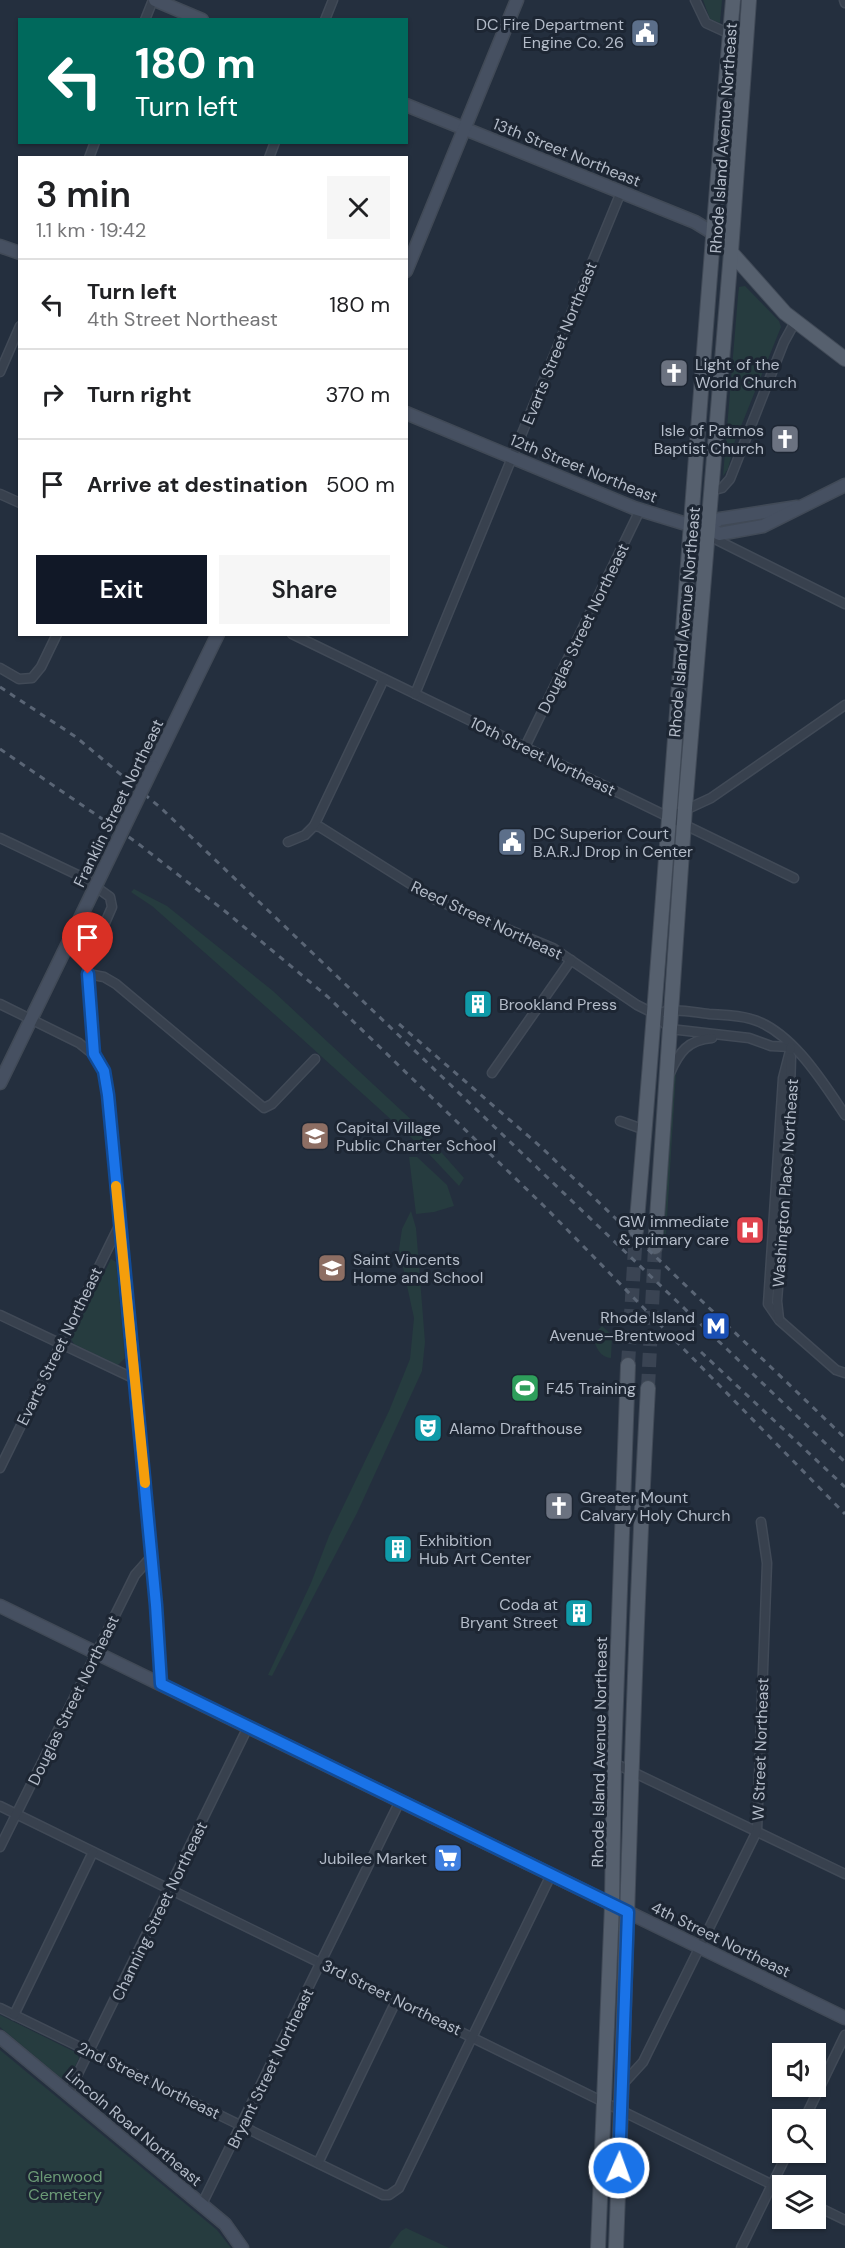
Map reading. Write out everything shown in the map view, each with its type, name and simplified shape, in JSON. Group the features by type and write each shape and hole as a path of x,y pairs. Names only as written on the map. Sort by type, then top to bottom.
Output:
{"main road":[{"name":"Rhode Island Avenue Northeast","path":"636,1231 655,1014 713,232 733,0"},
{"name":"Rhode Island Avenue Northeast","path":"656,1247 685,808 731,252 749,0"},
{"path":"723,110 742,111"},
{"path":"713,232 795,322 845,359"},
{"name":"Rhode Island Avenue Northeast","path":"598,2248 612,1905 614,1763 628,1365"},
{"name":"Rhode Island Avenue Northeast","path":"616,2248 638,1559 648,1388"}],"street":[{"path":"146,18 154,0 197,18"},
{"path":"326,18 333,0"},
{"path":"408,266 517,0"},
{"path":"695,0 706,23 730,34 748,34"},
{"name":"13th Street Northeast","path":"408,106 713,232"},
{"name":"Evarts Street Northeast","path":"415,694 621,192"},
{"path":"0,246 18,253"},
{"path":"711,491 724,486 730,479 779,352 795,322"},
{"path":"0,372 18,331"},
{"name":"12th Street Northeast","path":"408,414 640,510 708,530 720,519 796,507 845,485"},
{"path":"0,494 18,502"},
{"name":"Douglas Street Northeast","path":"525,747 640,510"},
{"path":"708,530 845,604"},
{"path":"0,668 24,680 36,674 56,636"},
{"name":"Franklin Street Northeast","path":"0,1083 217,636"},
{"name":"10th Street Northeast","path":"296,636 794,878"},
{"path":"288,842 301,837 314,826 384,679"},
{"path":"670,817 685,808 711,798 845,705"},
{"name":"Reed Street Northeast","path":"314,826 320,827 436,900 541,942 655,1014"},
{"path":"0,838 104,890 110,897 112,907 89,956 88,974 94,1054 105,1075 162,1666 161,1684"},
{"path":"492,1073 571,960"},
{"path":"88,974 104,977 122,989 264,1108 272,1104 315,1059"},
{"path":"0,1004 79,1043 94,1054"},
{"name":"Washington Place Northeast","path":"655,1014 672,1008 750,1019 781,1033 791,1047 807,1061 845,1115"},
{"path":"655,1014 670,1029 749,1038 771,1046 791,1047"},
{"path":"665,1087 678,1054 684,1048 704,1039 728,1036"},
{"name":"Washington Place Northeast","path":"791,1047 791,1102 777,1301 779,1320 836,1370 845,1373"},
{"path":"620,1121 645,1130"},
{"name":"Evarts Street Northeast","path":"0,1468 120,1224"},
{"path":"0,1315 135,1379"},
{"name":"W Street Northeast","path":"622,2085 643,2062 757,1831 767,1563 761,1522"},
{"name":"Douglas Street Northeast","path":"0,1847 135,1575 151,1557"},
{"name":"4th Street Northeast","path":"0,1606 845,2018"},
{"name":"Channing Street Northeast","path":"68,2094 248,1727"},
{"path":"614,1763 845,1874"},
{"name":"Bryant Street Northeast","path":"201,2204 400,1801"},
{"name":"3rd Street Northeast","path":"0,1806 772,2184"},
{"path":"14,2014 93,1852"},
{"path":"473,2036 551,1875"},
{"path":"318,2163 397,2000"},
{"name":"2nd Street Northeast","path":"0,2008 383,2195 394,2193 473,2036"},
{"path":"809,2109 845,2035"},
{"name":"Lincoln Road Northeast","path":"0,2037 201,2204 229,2229 242,2248"},
{"path":"741,2248 772,2184"},
{"path":"826,2211 845,2220"}],"green space":[{"path":"703,0 722,0 720,23 710,19"},
{"path":"745,286 779,321 781,327 735,441 728,469 723,476 739,287"},
{"path":"134,889 167,906 273,991 418,1126 464,1178 459,1186 428,1153 300,1037 152,906 131,892"},
{"path":"676,1073 666,1234 664,1234 673,1074"},
{"path":"409,1157 417,1157 447,1185 454,1206 416,1214"},
{"path":"411,1211 416,1228 425,1342 422,1371 357,1513 272,1676 268,1675 311,1583 329,1536 389,1411 410,1359 414,1318 399,1249 402,1229"},
{"path":"111,1259 116,1262 125,1358 118,1365 74,1344 71,1339"},
{"path":"602,1326 612,1335 611,1358 603,1356 595,1343 593,1335"},
{"path":"0,2015 77,2053 79,2058 70,2077 61,2078 0,2027"},
{"name":"Glenwood Cemetery","path":"0,2050 217,2230 231,2248 0,2248"},
{"path":"406,2228 449,2248 389,2248 401,2231"}],"tunnel":[{"path":"628,1365 636,1231"},
{"path":"648,1388 655,1247"}],"railway":[{"path":"0,687 76,737 162,809 845,1462"},
{"path":"0,749 136,842 226,912 328,997 545,1207 845,1514"},
{"path":"399,1024 541,1147 845,1438"},
{"path":"701,1352 845,1487"}],"slow traffic":[{"path":"116,1186 145,1483"}],"place":[{"name":"DC Fire Department Engine Co. 26","path":"645,33"},
{"name":"Light of the World Church","path":"674,373"},
{"name":"Isle of Patmos Baptist Church","path":"785,439"},
{"name":"DC Superior Court B.A.R.J Drop in Center","path":"512,842"},
{"name":"Brookland Press","path":"478,1004"},
{"name":"Capital Village Public Charter School","path":"315,1136"},
{"name":"GW immediate & primary care","path":"750,1230"},
{"name":"Saint Vincents Home and School","path":"332,1268"},
{"name":"Rhode Island Avenue–Brentwood","path":"716,1326"},
{"name":"F45 Training","path":"525,1388"},
{"name":"Alamo Drafthouse","path":"428,1428"},
{"name":"Greater Mount Calvary Holy Church","path":"559,1506"},
{"name":"Exhibition Hub Art Center","path":"398,1549"},
{"name":"Coda at Bryant Street","path":"579,1613"},
{"name":"Jubilee Market","path":"448,1858"}],"route":[{"path":"88,974 94,1054 104,1071 108,1095 162,1666 161,1684 628,1912 619,2168"}]}
